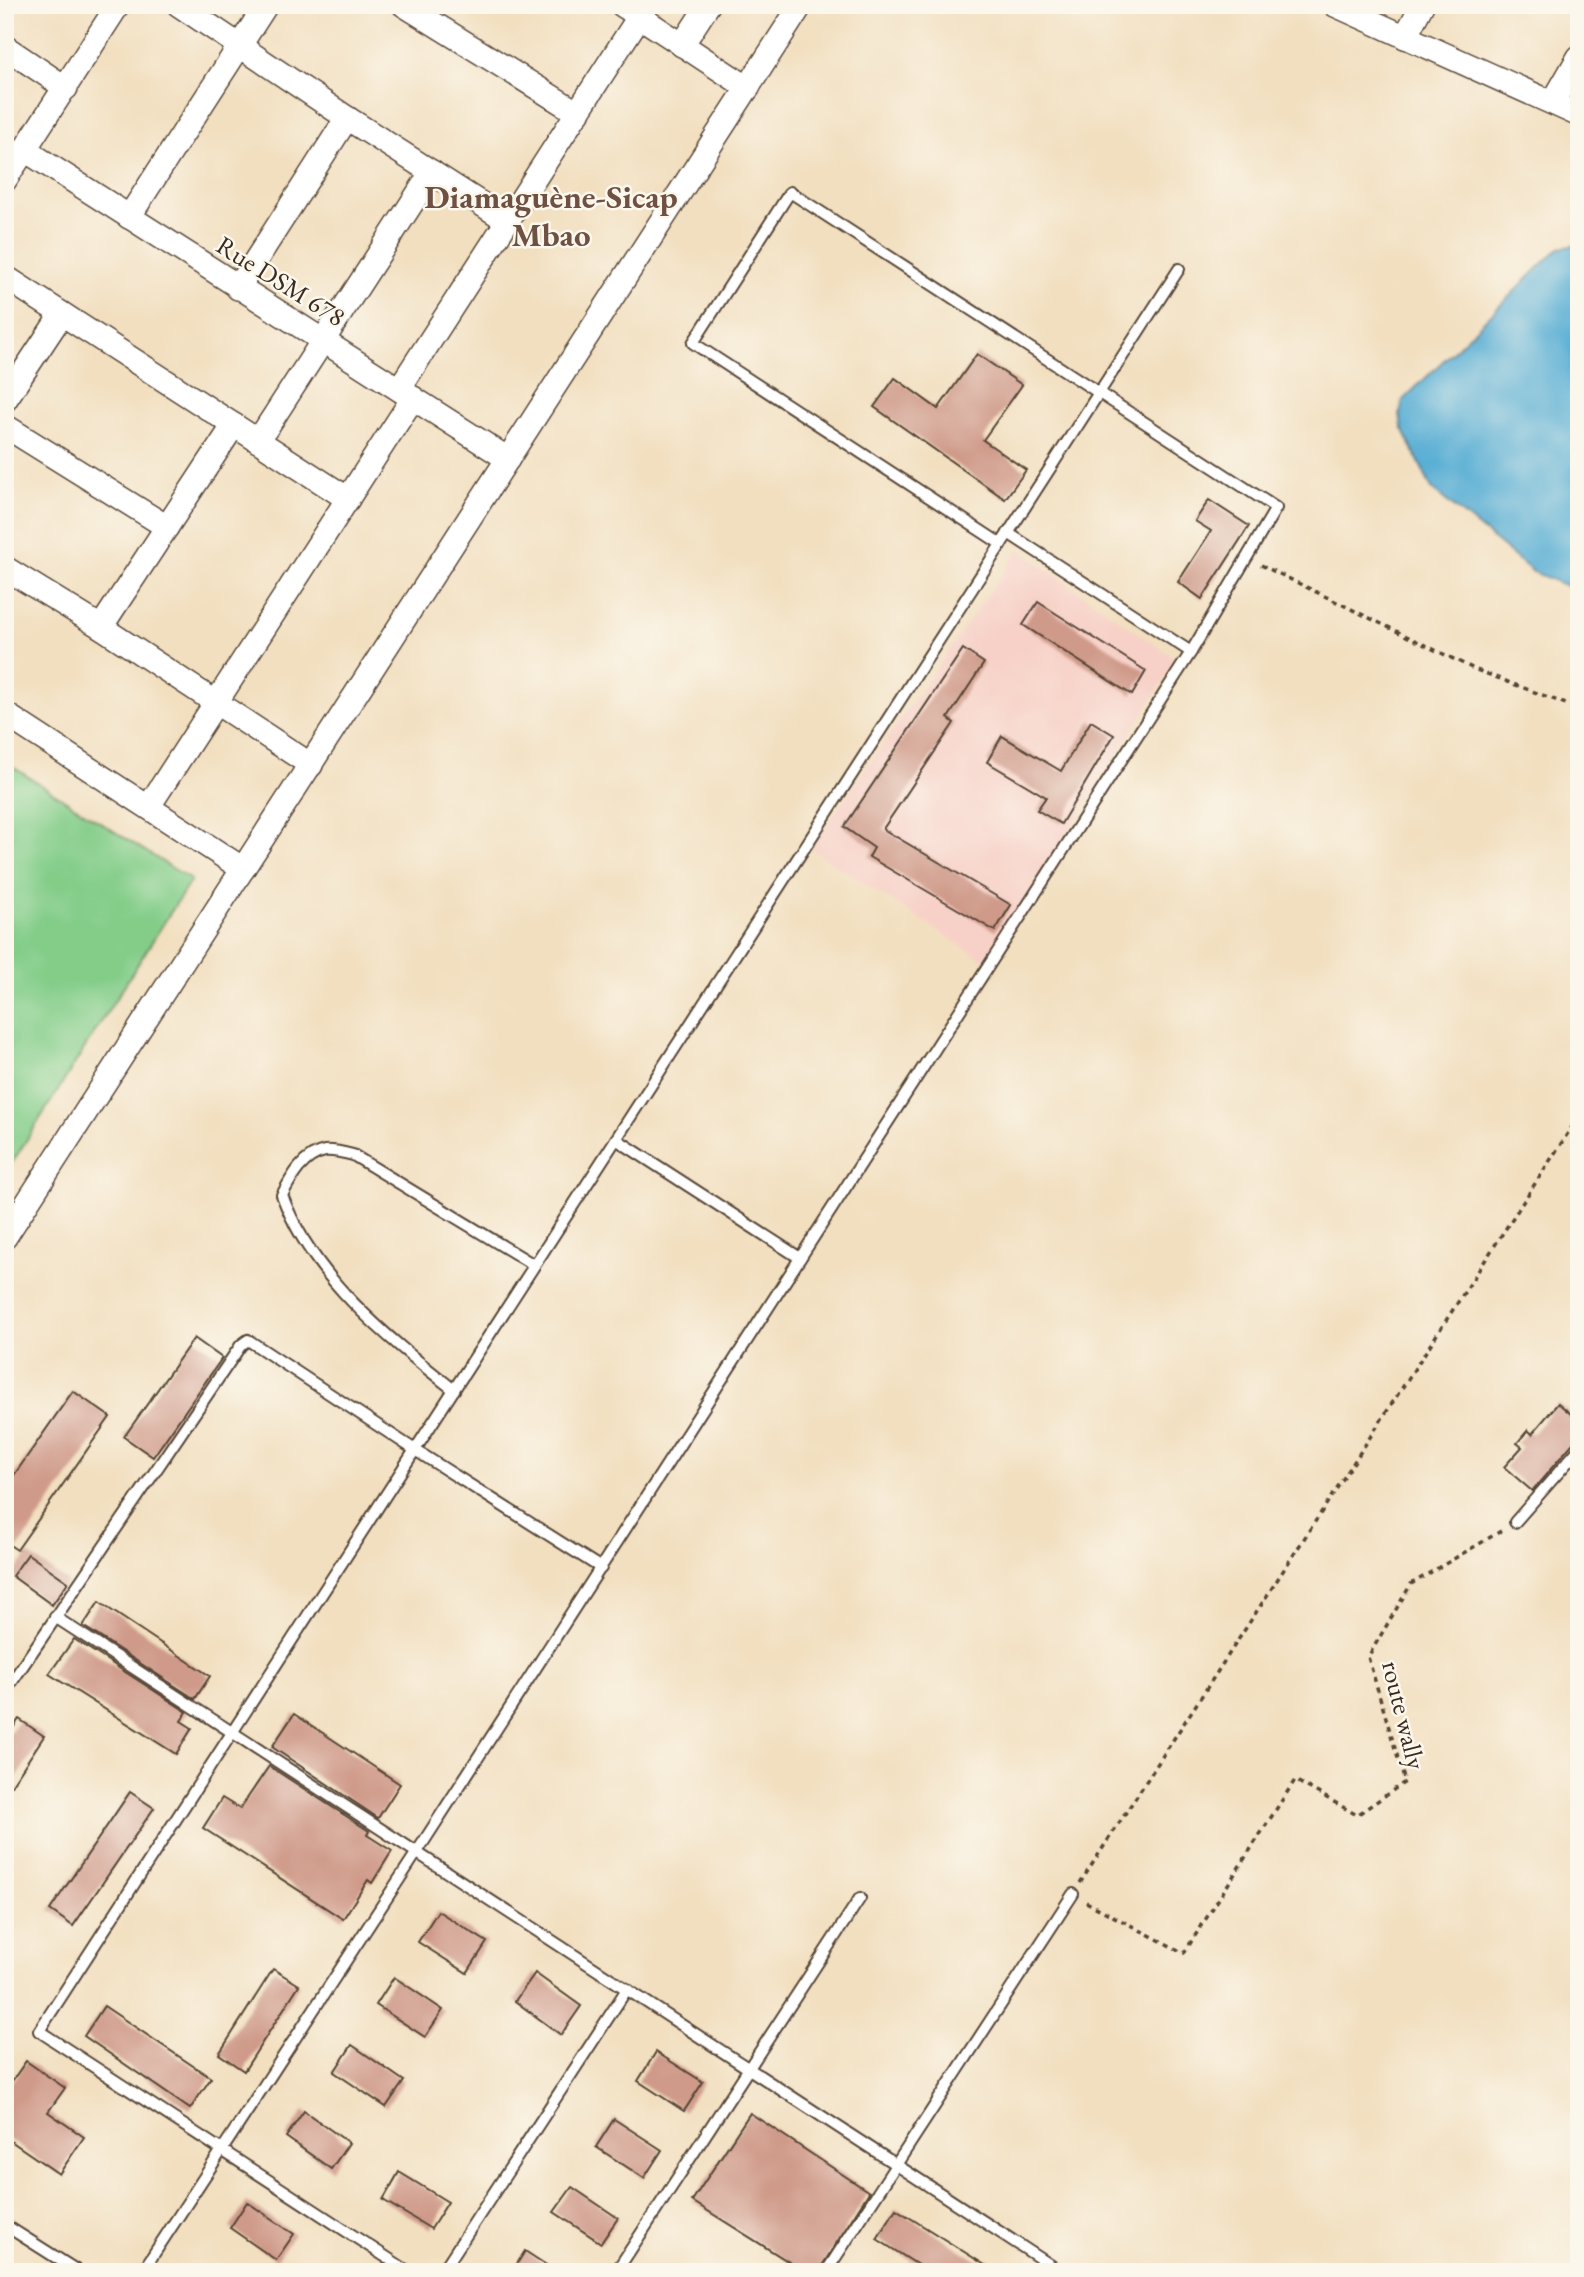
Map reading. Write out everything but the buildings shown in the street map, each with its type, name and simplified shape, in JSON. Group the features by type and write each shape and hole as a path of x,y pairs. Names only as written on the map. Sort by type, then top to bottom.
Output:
{"street":[{"path":"5,180 118,5"},
{"path":"179,5 347,118 508,221"},
{"path":"129,217 266,5"},
{"path":"404,5 578,113"},
{"path":"682,45 708,5"},
{"path":"6,1236 801,5"},
{"path":"1335,5 1579,114"},
{"path":"1405,37 1422,5"},
{"path":"149,806 348,499 406,394 508,221 578,113 631,11 748,88"},
{"path":"5,47 66,89"},
{"path":"1553,102 1579,57"},
{"path":"238,288 347,118"},
{"name":"Rue DSM 678","path":"25,150 508,459"},
{"path":"258,441 432,172"},
{"path":"5,277 348,499"},
{"path":"5,400 62,314"},
{"path":"101,627 234,425"},
{"path":"5,426 167,527"},
{"path":"5,568 101,627 311,765"},
{"path":"5,714 243,869"}],"lane":[{"path":"142,2272 417,1852 1191,652 1276,508 790,192 693,343 1001,544"},
{"path":"409,2272 39,2031 1179,269"},
{"path":"1008,533 1191,652"},
{"path":"616,1139 800,1258"},
{"path":"454,1390 398,1345 331,1279 292,1222 282,1195 293,1175 311,1157 327,1151 354,1154 534,1265"},
{"path":"5,1692 244,1342 248,1340 415,1450 601,1567"},
{"path":"1516,1522 1579,1449"},
{"path":"55,1617 1061,2272"},
{"path":"826,2272 1073,1894"},
{"path":"616,2272 860,1898"},
{"path":"442,2272 627,1989"},
{"path":"5,2225 79,2272"},
{"path":"1037,2272 1045,2261"}],"path":[{"path":"1247,558 1474,668 1579,709"},
{"path":"1073,1894 1579,1116"},
{"name":"route wally","path":"1073,1894 1184,1953 1295,1780 1357,1815 1405,1782 1368,1657 1411,1584 1516,1522"}],"shaded area":[{"path":"1019,550 1177,660 986,962 810,848"}],"green space":[{"path":"5,762 191,880 5,1174"}],"water":[{"path":"1579,245 1579,591 1533,572 1432,489 1402,427 1400,414 1403,400 1559,248"}],"district":[{"name":"Diamaguène-Sicap Mbao","path":"551,215"}]}
